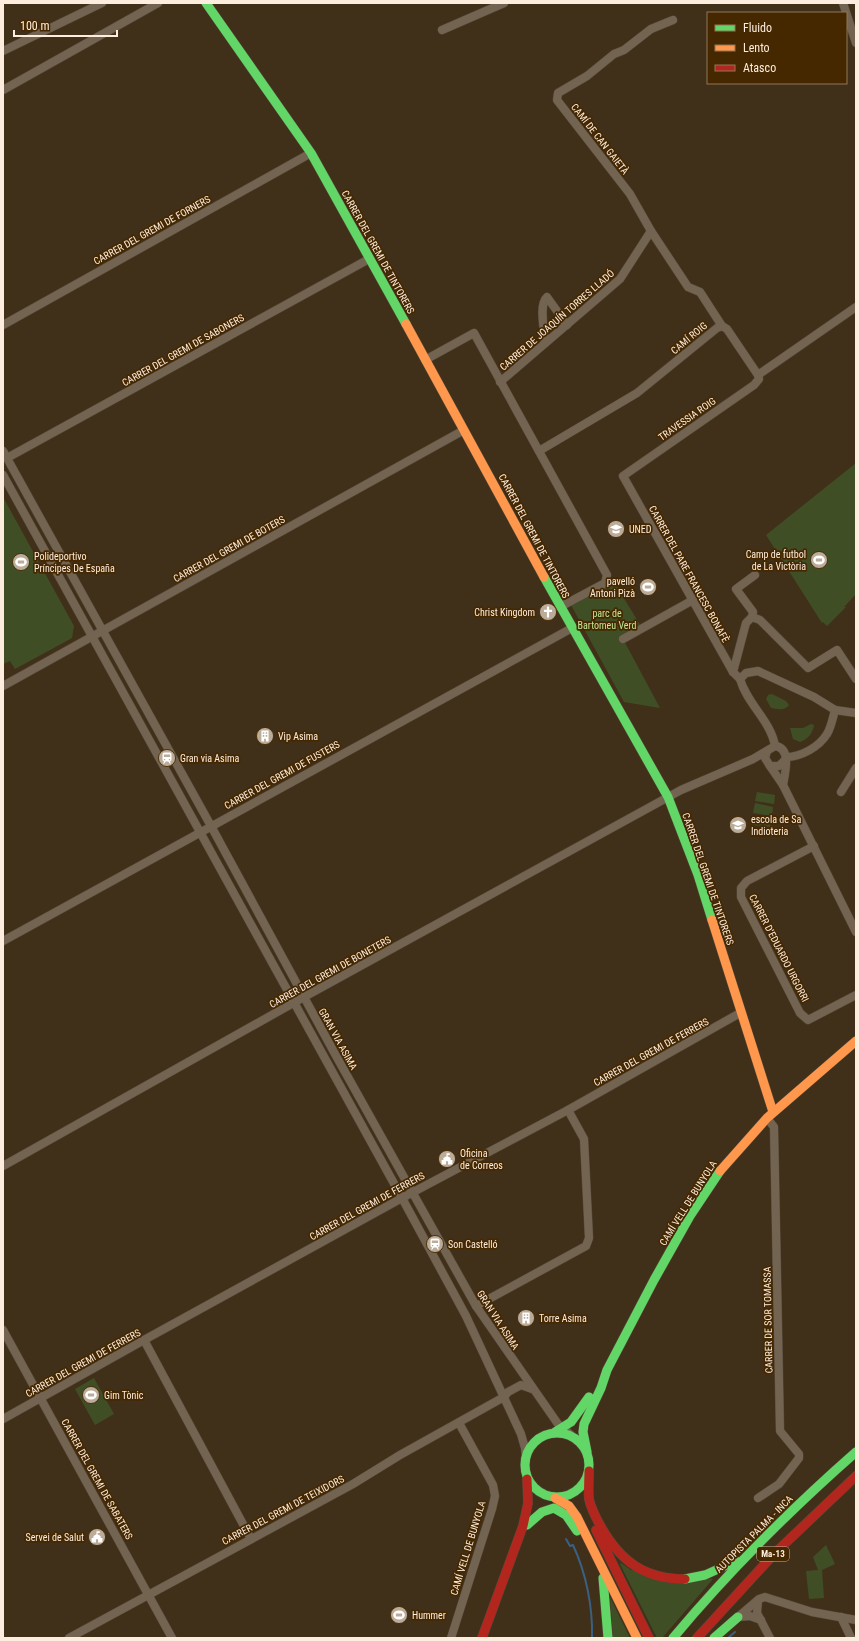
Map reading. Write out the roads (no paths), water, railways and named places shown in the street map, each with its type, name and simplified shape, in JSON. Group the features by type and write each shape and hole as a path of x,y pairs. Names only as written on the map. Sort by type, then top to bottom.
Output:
{"main road":[{"name":"CARRER DEL GREMI DE TINTORERS","path":"206,3 311,153 560,607 668,797 698,875 770,1116"},
{"name":"CAMÍ VELL DE BUNYOLA","path":"608,1370 654,1280 690,1216 723,1166 770,1116 856,1041"},
{"path":"482,1638 519,1539 528,1506 529,1496 525,1466 526,1457 530,1446 542,1436 562,1429 577,1415 595,1386 608,1370"},
{"path":"608,1370 584,1424 583,1436 589,1462 589,1499 600,1526 614,1549 626,1561 638,1569 650,1575 666,1579 687,1579 710,1574 746,1557"},
{"path":"552,1432 571,1435 579,1440 587,1452"},
{"name":"AUTOPISTA PALMA - INCA","path":"673,1638 746,1557 784,1518 856,1452"},
{"path":"589,1471 583,1494 585,1506 648,1635"},
{"path":"526,1476 529,1482 536,1489 556,1497 566,1503 573,1510 637,1638"},
{"name":"Ma-13","path":"697,1638 763,1564 810,1517 856,1476"},
{"path":"519,1539 539,1504 577,1490 586,1480"},
{"path":"527,1525 536,1515 546,1509 555,1509 566,1515 577,1530 593,1563 606,1604"},
{"path":"599,1562 604,1583 608,1638"},
{"path":"714,1638 738,1617"}],"street":[{"path":"3,51 102,3"},
{"path":"3,90 158,3"},
{"path":"442,30 504,3"},
{"path":"847,15 856,43"},
{"name":"CAMÍ DE CAN GAIETÀ","path":"673,20 651,29 624,50 614,54 587,76 558,93 557,100 630,194 651,231 688,287 700,292 722,326"},
{"name":"CARRER DEL GREMI DE FORNERS","path":"3,325 311,153"},
{"name":"CARRER DE JOAQUÍN TORRES LLADÓ","path":"500,382 620,279 651,231"},
{"name":"CARRER DEL GREMI DE SABONERS","path":"5,454 369,259"},
{"path":"545,343 542,308 544,300 547,297 566,325"},
{"path":"758,375 856,307"},
{"name":"CAMÍ ROIG","path":"539,451 637,393 717,328 722,326 727,329 758,375"},
{"path":"425,360 474,334 607,575 605,583 560,607"},
{"name":"TRAVESSIA ROIG","path":"623,476 754,385 759,379 758,375"},
{"name":"CARRER DEL GREMI DE BOTERS","path":"3,686 464,430"},
{"name":"GRAN VIA ASIMA","path":"5,454 304,997 384,1139 412,1193 476,1306 532,1389 562,1429 571,1435"},
{"name":"GRAN VIA ASIMA","path":"3,475 466,1316 522,1437 526,1457"},
{"name":"CARRER DEL PARE FRANCESC BONAFÈ","path":"623,476 733,672 740,679"},
{"path":"733,672 746,623 752,616 753,612 736,589 755,575"},
{"path":"623,639 693,600"},
{"path":"752,616 760,620 808,668 837,650 856,679"},
{"name":"CARRER DEL GREMI DE FUSTERS","path":"3,941 572,628"},
{"path":"775,746 774,739 768,727 744,691 740,679 746,673 758,671 814,697 835,710 856,713"},
{"path":"753,759 769,765 779,766 786,758 799,755 816,746 827,734 835,710"},
{"path":"753,759 775,746 782,748 786,758 783,785"},
{"path":"767,751 765,758 783,785 856,932"},
{"name":"CARRER DEL GREMI DE BONETERS","path":"3,1166 304,997 668,797 753,759"},
{"path":"841,792 856,768"},
{"name":"CARRER D'EDUARDO URGORRI","path":"814,846 747,881 741,888 741,897 800,1013 808,1020 856,995"},
{"name":"CARRER DEL GREMI DE FERRERS","path":"3,1419 402,1198 568,1110 740,1013"},
{"path":"476,1306 586,1246 589,1238 584,1139 568,1110"},
{"name":"CARRER DE SOR TOMASSA","path":"758,1498 779,1484 799,1458 799,1454 780,1431 774,1127 770,1116"},
{"name":"CARRER DEL GREMI DE SABATERS","path":"3,1330 172,1638"},
{"path":"144,1340 251,1539"},
{"name":"CARRER DEL GREMI DE TEIXIDORS","path":"69,1638 353,1484 400,1455 504,1397 508,1392 519,1386 526,1386 532,1389"},
{"name":"CAMÍ VELL DE BUNYOLA","path":"451,1638 495,1496 493,1486 459,1423"},
{"path":"738,1617 762,1598 767,1598 812,1612 856,1620"},
{"path":"758,1601 756,1609 770,1638"},
{"path":"738,1617 750,1616 761,1620"},
{"path":"841,1617 851,1638"}],"waterway":[{"path":"566,1539 570,1546 573,1545 582,1567 590,1602 592,1638"},
{"path":"728,1638 735,1632"}],"place":[{"name":"UNED","path":"616,529"},
{"name":"Camp de futbol de La Victòria","path":"819,560"},
{"name":"Polideportivo Príncipes De España","path":"21,562"},
{"name":"pavelló Antoni Pizà","path":"648,587"},
{"name":"Christ Kingdom","path":"548,612"},
{"name":"Vip Asima","path":"265,736"},
{"name":"Gran via Asima","path":"167,758"},
{"name":"escola de Sa Indioteria","path":"738,825"},
{"name":"Oficina de Correos","path":"447,1159"},
{"name":"Son Castelló","path":"435,1244"},
{"name":"Torre Asima","path":"526,1318"},
{"name":"Gim Tònic","path":"91,1395"},
{"name":"Servei de Salut","path":"97,1537"},
{"name":"Hummer","path":"399,1615"}],"park label":[{"name":"parc de Bartomeu Verd","path":"607,618"}]}
